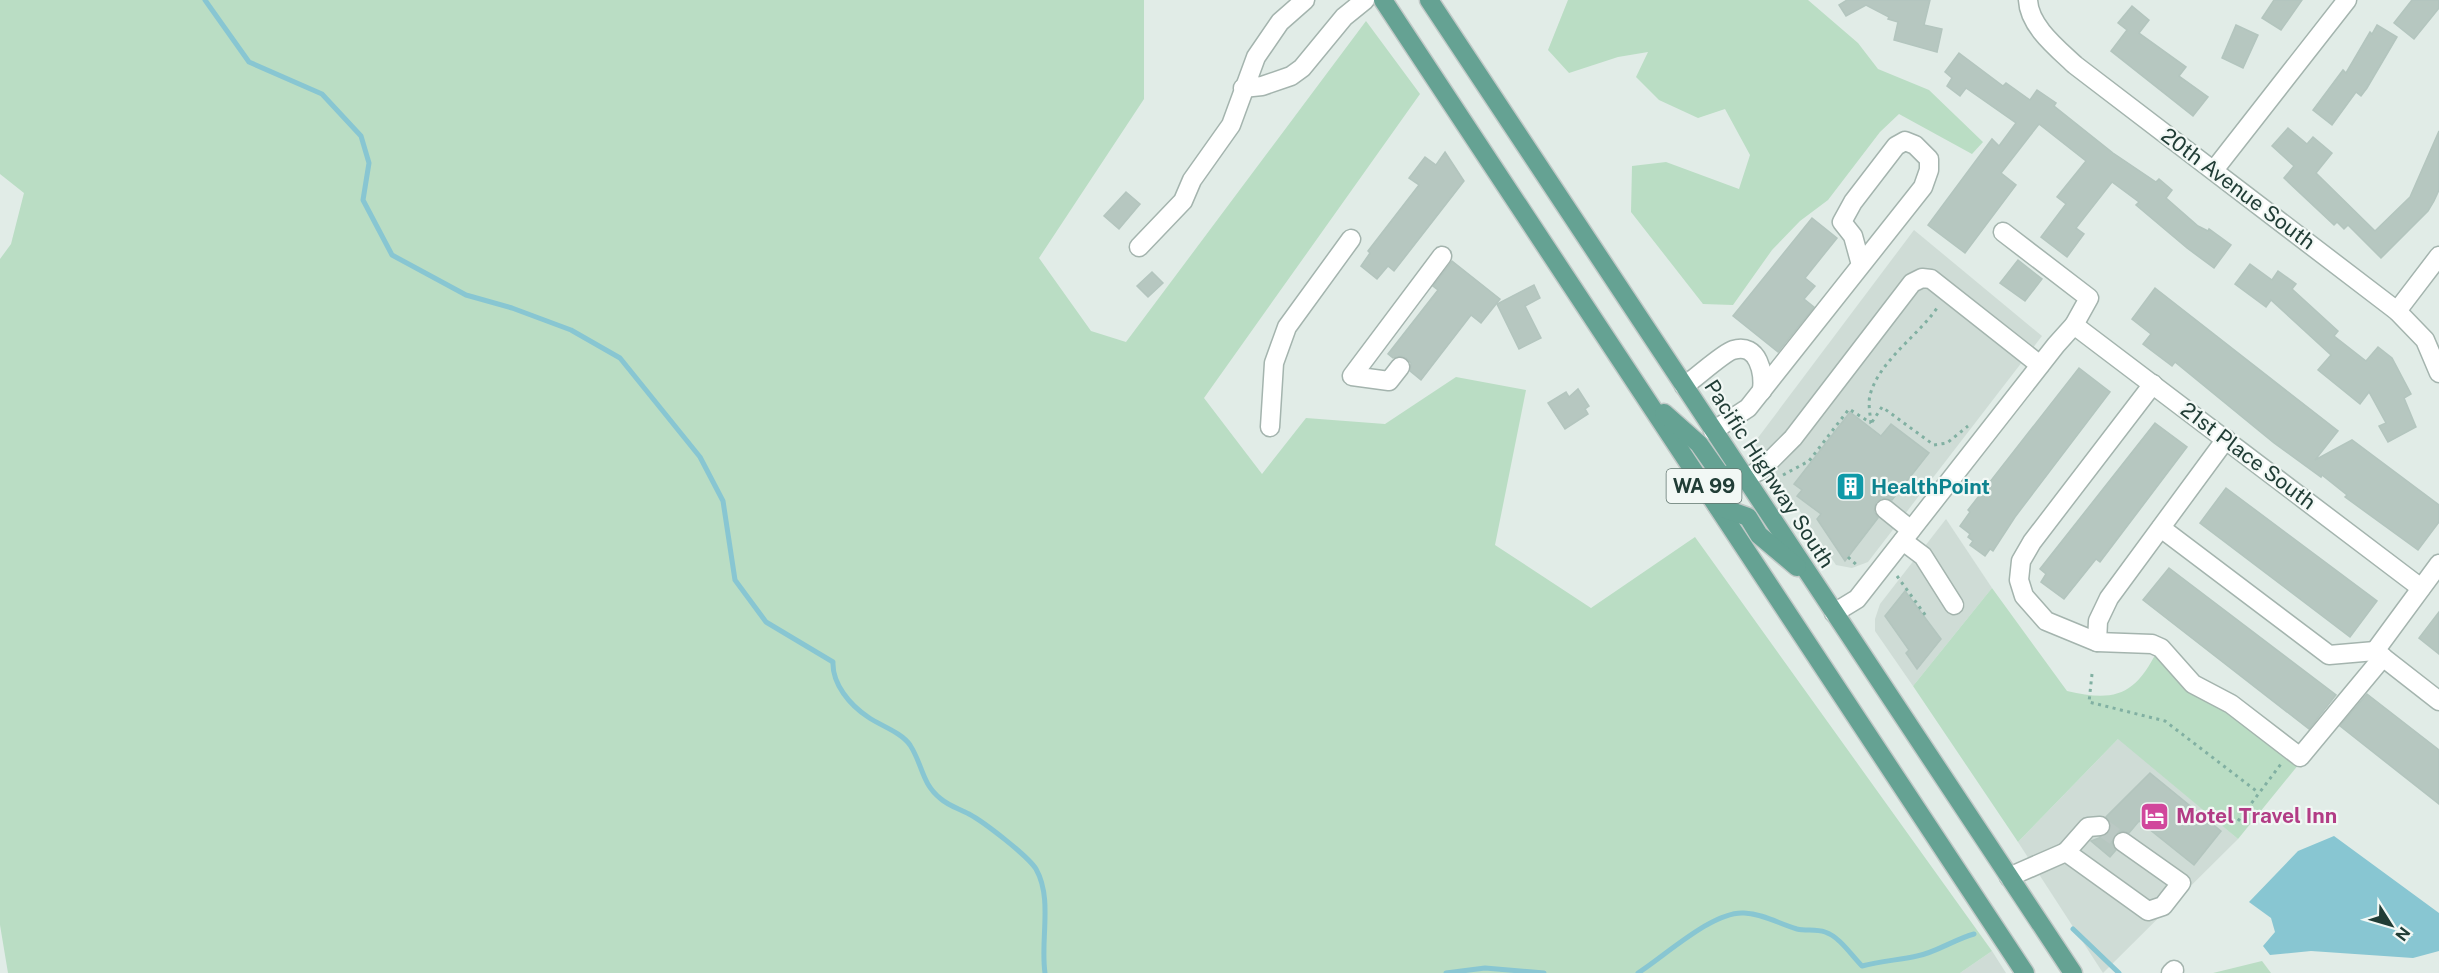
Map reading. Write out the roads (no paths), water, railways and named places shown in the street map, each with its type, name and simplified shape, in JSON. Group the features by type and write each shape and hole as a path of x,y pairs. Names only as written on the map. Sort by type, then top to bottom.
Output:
{"main road":[{"name":"WA 99","path":"1383,0 2025,973"},
{"name":"Pacific Highway South","path":"1429,0 2073,973"},
{"path":"1647,398 1700,444 1720,474 1745,478"},
{"path":"1717,506 1748,516 1759,535 1814,582"}],"street":[{"path":"1139,247 1183,201 1192,180 1231,125 1256,57 1280,22 1305,0"},
{"path":"1243,88 1262,86 1292,76 1302,68 1344,17 1365,0"},
{"path":"2214,170 2347,0"},
{"name":"20th Avenue South","path":"2028,5 2036,24 2075,65 2397,311 2425,340 2439,373"},
{"path":"1713,430 1748,408 1861,265 1926,180 1929,159 1910,142 1905,141 1896,146 1853,202 1842,222 1853,236 1861,265"},
{"path":"1834,613 1857,599 2040,365 2074,325 2090,298 2003,232"},
{"path":"1270,427 1274,363 1287,327 1351,239"},
{"path":"1400,367 1389,381 1352,376 1442,256"},
{"path":"2397,311 2439,256"},
{"path":"1745,478 1761,470 1793,438 1912,283 1922,278 1931,279 2040,365"},
{"name":"21st Place South","path":"2074,325 2421,588"},
{"path":"1684,386 1732,350 1746,350 1758,358 1764,373 1762,391"},
{"path":"2152,384 2032,542 2021,561 2019,580 2024,596 2031,608 2046,621 2097,642 2151,644 2161,648 2193,684 2231,704 2300,758 2379,654 2439,564"},
{"path":"2097,642 2098,621 2109,598 2226,439"},
{"path":"1885,509 1923,556 1954,605"},
{"path":"2160,528 2329,655 2379,654 2439,701"},
{"path":"2009,877 2066,852 2088,827 2100,826"},
{"path":"2066,852 2148,911 2163,906 2181,883 2122,842"}],"water":[{"path":"2334,836 2439,913 2439,951 2413,958 2311,951 2270,955 2263,946 2275,932 2271,918 2249,902 2298,851"}],"waterway":[{"path":"205,0 249,62 322,94 361,136 369,163 363,200 392,255 466,295 512,308 571,330 620,358 700,457 723,501 735,580 766,622 833,662 833,670 843,693 861,712 906,740 934,793 951,806 969,814 995,831 1036,869 1044,893 1045,973"},
{"path":"1638,973 1704,926 1732,914 1751,914 1797,929 1825,932 1840,942 1862,966 1924,954 1974,934"},
{"path":"2073,929 2119,973"},
{"path":"1446,973 1485,968 1544,973"}],"tunnel":[{"path":"2100,826 2123,842"}],"place":[{"name":"HealthPoint","path":"1850,487"},
{"name":"Motel Travel Inn","path":"2155,816"}]}
